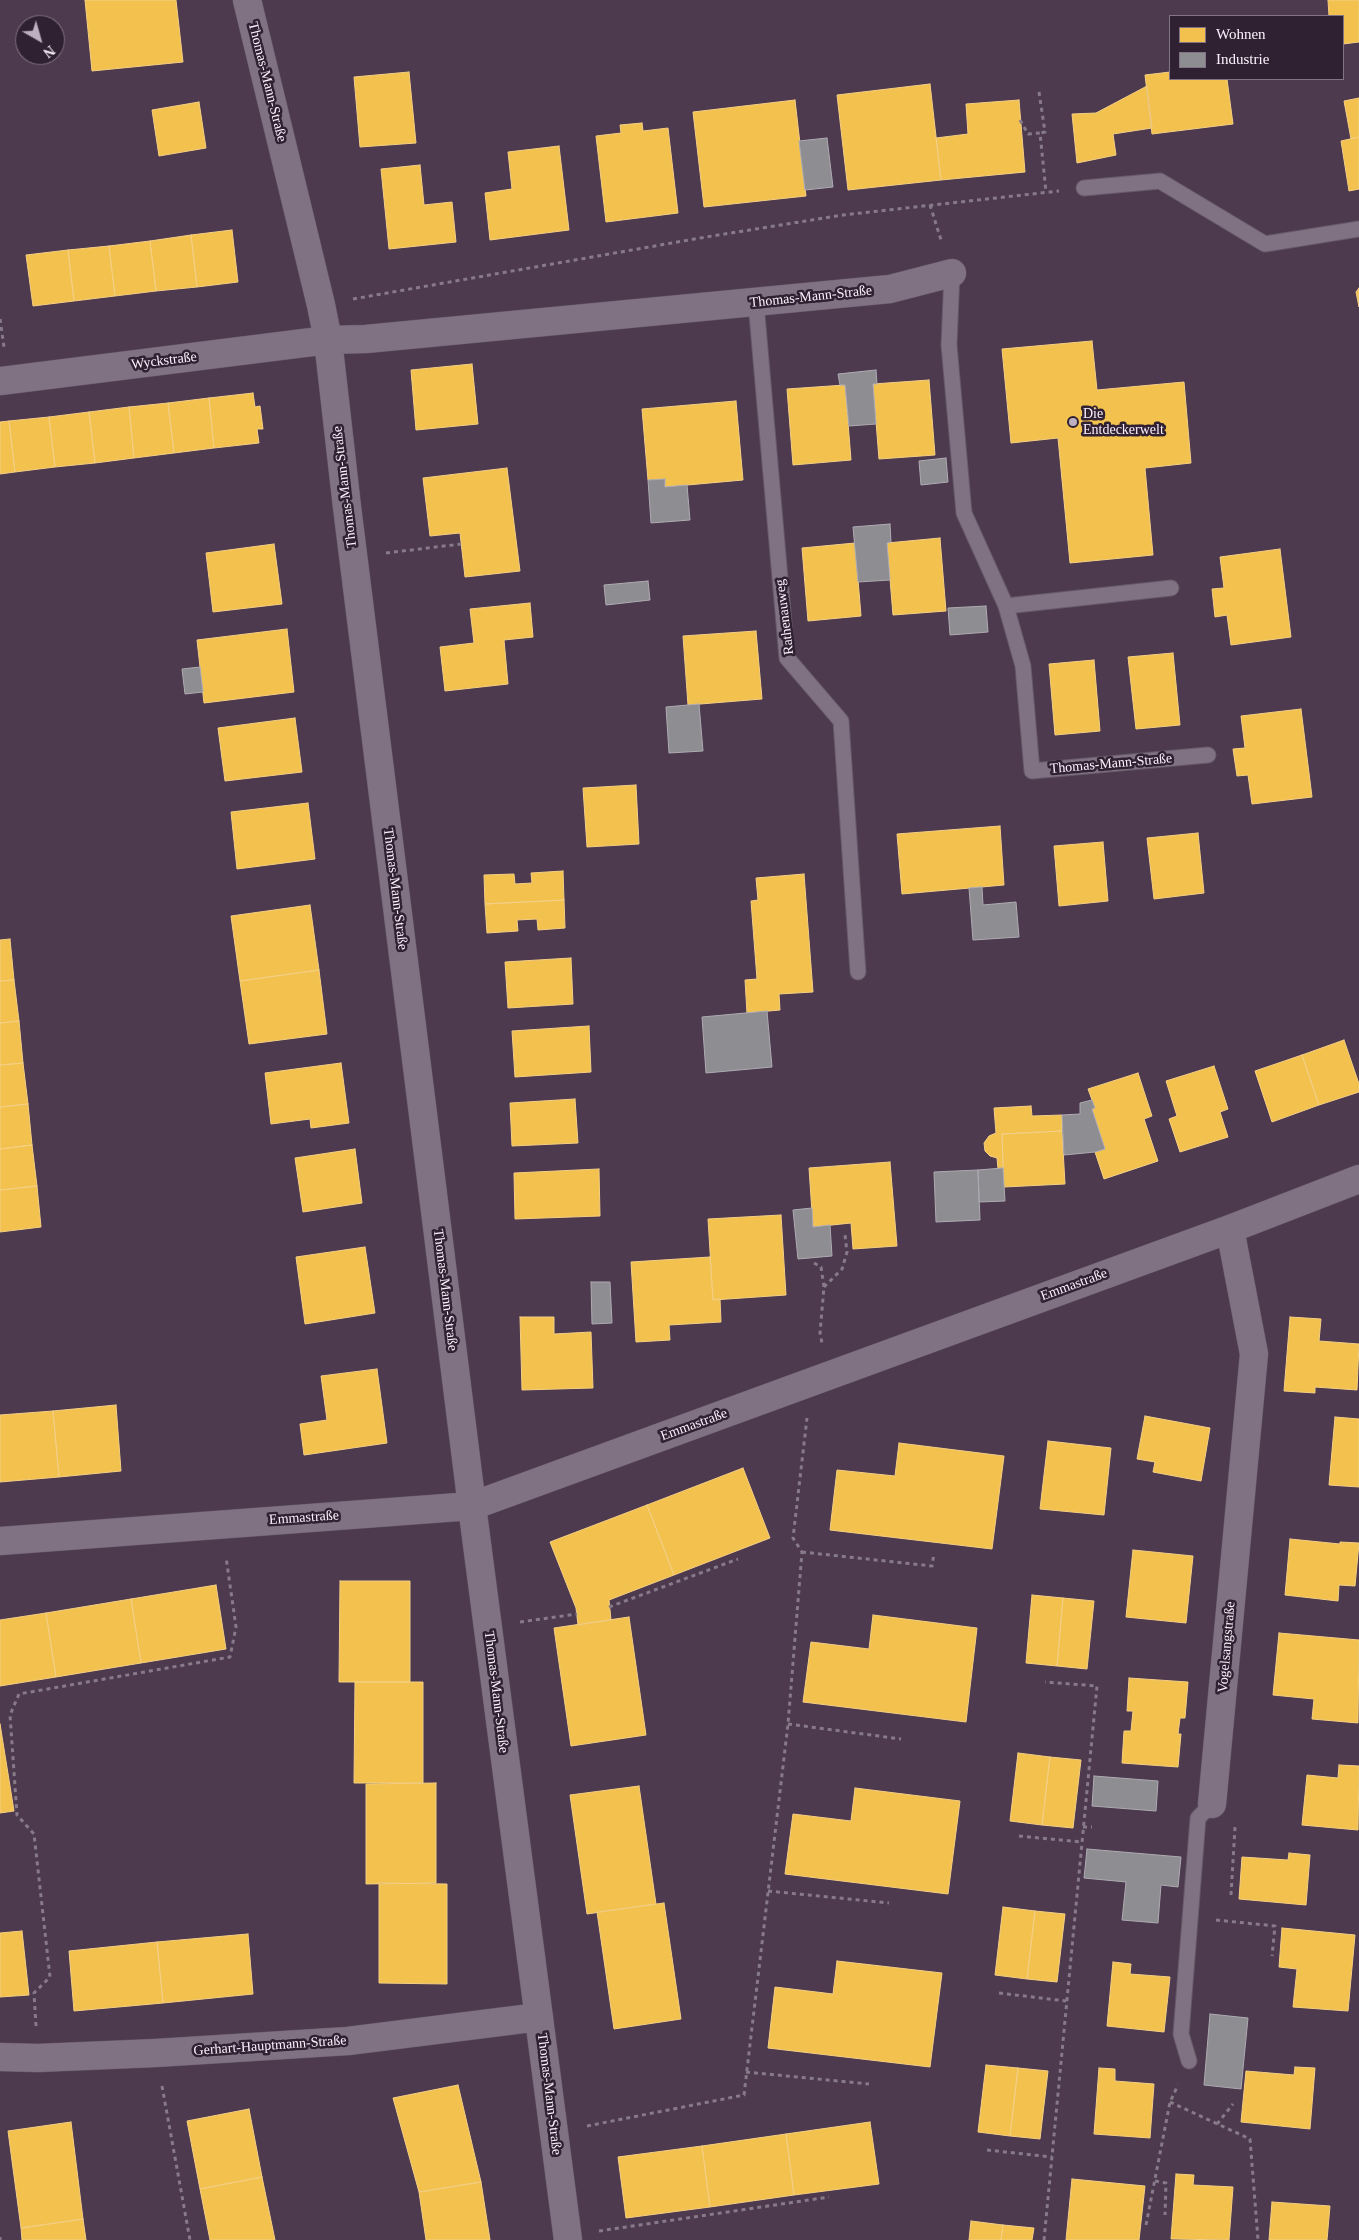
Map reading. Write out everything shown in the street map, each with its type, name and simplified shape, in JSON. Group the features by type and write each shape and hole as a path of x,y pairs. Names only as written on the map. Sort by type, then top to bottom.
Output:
{"street":[{"name":"Thomas-Mann-Straße","path":"246,0 328,340 353,556 472,1506 568,2238"},
{"name":"Thomas-Mann-Straße","path":"328,340 366,340 890,289 952,273"},
{"name":"Wyckstraße","path":"0,381 328,340"},
{"name":"Emmastraße","path":"0,1540 472,1506 1359,1179"},
{"name":"Vogelsangstraße","path":"1212,1804 1254,1354 1230,1228"},
{"name":"Gerhart-Hauptmann-Straße","path":"0,2057 38,2058 156,2053 348,2041 539,2017"}],"lane":[{"path":"1084,188 1160,181 1265,244 1359,229"},
{"name":"Thomas-Mann-Straße","path":"952,273 949,345 964,513 1006,606 1023,666 1032,771 1208,755"},
{"name":"Rathenauweg","path":"756,303 787,658 841,721 858,972"},
{"path":"1006,606 1171,588"},
{"path":"1189,2060 1181,2034 1198,1818 1212,1804"}],"path":[{"path":"1020,120 1028,134 1045,132 1039,92"},
{"path":"1040,132 1046,192"},
{"path":"321,305 696,238 843,215 1084,188"},
{"path":"353,556 461,544"},
{"path":"824,1287 842,1269 847,1252 845,1235"},
{"path":"814,1263 821,1267 824,1287 820,1333 830,1374"},
{"path":"554,2132 744,2095 788,1724 802,1552 793,1538 807,1421 805,1384"},
{"path":"34,1992 50,1977 34,1834 16,1815 10,1715 19,1694 230,1657 236,1627 221,1524"},
{"path":"802,1552 932,1566 934,1554"},
{"path":"609,1607 738,1559"},
{"path":"488,1626 577,1614"},
{"path":"1044,2240 1097,1686 1045,1682"},
{"path":"788,1724 901,1739"},
{"path":"1212,1804 1235,1824 1231,1895"},
{"path":"1083,1827 1092,1827"},
{"path":"1018,1836 1082,1842"},
{"path":"768,1891 889,1903"},
{"path":"1210,1919 1275,1926 1272,1956"},
{"path":"999,1993 1066,2001"},
{"path":"156,2053 190,2240"},
{"path":"1146,2225 1170,2102 1189,2060"},
{"path":"746,2072 869,2084"},
{"path":"1170,2102 1250,2139 1258,2240"},
{"path":"1216,2124 1233,2104"},
{"path":"987,2150 1052,2157"},
{"path":"1155,2181 1166,2183 1165,2215"},
{"path":"568,2238 829,2197"}],"building: Wohnen":[{"path":"85,0 176,0 183,62 92,71"},
{"path":"1328,0 1359,0 1359,42 1344,44 1344,15 1329,15"},
{"path":"409,72 416,143 360,147 354,77"},
{"path":"1169,72 1169,80 1227,80 1233,124 1152,134 1145,75"},
{"path":"930,84 941,180 848,190 837,95"},
{"path":"1147,86 1152,128 1113,134 1116,155 1077,163 1072,114 1096,113"},
{"path":"1359,98 1359,137 1351,139 1344,101"},
{"path":"795,100 806,196 704,207 693,112"},
{"path":"1019,100 1025,172 941,180 936,138 968,134 966,104"},
{"path":"199,102 206,148 159,156 152,110"},
{"path":"642,123 643,131 668,128 678,213 606,222 596,136 621,133 620,125"},
{"path":"1359,137 1359,189 1349,191 1341,141"},
{"path":"559,146 569,230 490,240 485,193 512,189 508,152"},
{"path":"420,165 424,205 452,202 456,242 389,249 381,169"},
{"path":"232,230 238,282 197,287 191,235"},
{"path":"191,235 197,287 156,291 150,241"},
{"path":"150,241 156,291 115,296 109,246"},
{"path":"109,246 115,296 74,301 68,250"},
{"path":"68,250 74,301 33,306 26,255"},
{"path":"1359,288 1359,307 1356,292"},
{"path":"1092,341 1097,390 1184,382 1191,463 1145,468 1153,555 1070,563 1058,438 1011,443 1002,349"},
{"path":"472,364 478,424 416,430 411,370"},
{"path":"929,380 935,455 879,459 873,384"},
{"path":"845,385 851,460 793,465 787,389"},
{"path":"253,393 255,407 260,406 263,429 257,429 259,443 214,448 209,398"},
{"path":"209,398 214,448 174,453 168,403"},
{"path":"736,401 743,480 665,487 665,479 648,480 642,409"},
{"path":"168,403 174,453 134,458 129,407"},
{"path":"129,407 134,458 95,463 89,412"},
{"path":"89,412 95,463 55,467 49,417"},
{"path":"49,417 55,467 15,472 9,421"},
{"path":"9,421 15,472 0,474 0,422"},
{"path":"507,468 520,571 465,577 460,533 430,536 423,478"},
{"path":"940,538 946,611 893,615 887,543"},
{"path":"855,543 861,616 808,621 802,548"},
{"path":"274,544 282,604 213,612 206,553"},
{"path":"1280,549 1291,637 1231,645 1227,615 1215,617 1212,589 1224,588 1220,557"},
{"path":"530,603 533,637 504,640 508,684 445,691 440,647 474,643 470,609"},
{"path":"287,629 294,692 204,703 197,640"},
{"path":"756,631 762,699 688,705 683,636"},
{"path":"1173,653 1180,725 1136,729 1128,657"},
{"path":"1094,660 1100,731 1055,735 1049,664"},
{"path":"1301,709 1312,797 1252,804 1248,775 1237,776 1233,749 1245,748 1241,716"},
{"path":"295,718 302,772 225,781 218,728"},
{"path":"636,785 639,844 587,847 583,788"},
{"path":"308,803 315,859 237,869 231,812"},
{"path":"1000,826 1004,885 902,894 897,834"},
{"path":"1198,833 1204,893 1154,899 1147,838"},
{"path":"1103,842 1108,901 1059,906 1054,846"},
{"path":"563,871 564,900 485,904 484,875 514,874 515,884 532,883 531,873"},
{"path":"804,874 813,992 779,994 780,1010 747,1013 745,980 757,979 751,901 758,900 756,878"},
{"path":"564,900 565,928 538,930 537,919 517,920 518,931 487,933 485,904"},
{"path":"310,905 319,970 240,981 231,916"},
{"path":"10,939 14,980 0,981 0,940"},
{"path":"571,958 573,1004 508,1008 505,962"},
{"path":"319,970 327,1034 249,1044 240,981"},
{"path":"14,980 19,1021 0,1023 0,981"},
{"path":"19,1021 23,1063 0,1065 0,1023"},
{"path":"589,1026 591,1072 515,1077 512,1031"},
{"path":"1344,1040 1359,1084 1359,1092 1319,1105 1302,1055"},
{"path":"1302,1055 1319,1105 1272,1122 1255,1071"},
{"path":"23,1063 28,1104 0,1107 0,1065"},
{"path":"341,1063 349,1123 311,1128 310,1119 271,1124 265,1073"},
{"path":"1214,1066 1228,1109 1220,1112 1228,1137 1180,1152 1169,1119 1177,1116 1166,1081"},
{"path":"1138,1073 1152,1116 1144,1119 1158,1161 1104,1179 1095,1152 1105,1149 1092,1109 1095,1108 1088,1089"},
{"path":"575,1099 578,1143 512,1146 510,1103"},
{"path":"28,1104 32,1145 0,1149 0,1107"},
{"path":"1031,1106 1032,1116 1062,1115 1062,1131 1002,1134 1003,1168 998,1169 997,1158 990,1156 985,1151 984,1143 989,1136 996,1133 994,1108"},
{"path":"1062,1131 1065,1184 1004,1187 1002,1134"},
{"path":"32,1145 37,1186 0,1190 0,1149"},
{"path":"355,1149 362,1203 303,1212 295,1158"},
{"path":"890,1162 897,1246 853,1249 851,1223 813,1227 809,1168"},
{"path":"599,1169 600,1216 515,1219 514,1173"},
{"path":"37,1186 41,1227 0,1232 0,1190"},
{"path":"781,1215 786,1295 713,1300 708,1219"},
{"path":"365,1247 375,1313 305,1324 296,1257"},
{"path":"710,1257 713,1300 720,1299 721,1322 669,1325 670,1340 636,1342 631,1262"},
{"path":"520,1317 554,1317 554,1334 591,1332 593,1388 522,1390"},
{"path":"1290,1317 1321,1319 1319,1341 1359,1344 1357,1390 1315,1387 1315,1393 1284,1391"},
{"path":"377,1369 387,1443 304,1455 300,1424 327,1420 321,1376"},
{"path":"116,1405 121,1471 59,1477 53,1411"},
{"path":"53,1411 59,1477 0,1482 0,1415"},
{"path":"1145,1416 1210,1428 1201,1481 1153,1472 1155,1462 1137,1459"},
{"path":"1335,1417 1359,1419 1359,1487 1329,1485"},
{"path":"1048,1441 1111,1448 1104,1515 1040,1509"},
{"path":"899,1443 1004,1456 992,1549 830,1530 837,1470 895,1476"},
{"path":"743,1468 770,1538 674,1575 647,1505"},
{"path":"647,1505 674,1575 609,1600 611,1620 578,1625 576,1608 550,1542"},
{"path":"1290,1539 1340,1544 1340,1542 1359,1543 1355,1586 1339,1585 1338,1601 1285,1595"},
{"path":"1133,1550 1193,1556 1186,1623 1126,1617"},
{"path":"340,1581 410,1581 410,1682 339,1682"},
{"path":"216,1585 226,1649 141,1663 131,1599"},
{"path":"1032,1595 1063,1598 1057,1666 1026,1663"},
{"path":"1063,1598 1094,1601 1087,1669 1057,1666"},
{"path":"131,1599 141,1663 56,1677 46,1613"},
{"path":"46,1613 56,1677 0,1686 0,1620"},
{"path":"873,1615 977,1628 966,1722 803,1702 811,1642 869,1649"},
{"path":"629,1617 646,1735 571,1746 554,1628"},
{"path":"1279,1633 1359,1640 1358,1723 1312,1719 1314,1699 1273,1695"},
{"path":"1129,1678 1188,1682 1185,1718 1180,1718 1178,1734 1181,1734 1178,1767 1122,1763 1124,1731 1131,1731 1133,1711 1127,1711"},
{"path":"355,1682 423,1682 423,1783 354,1783"},
{"path":"0,1724 14,1811 0,1813"},
{"path":"1018,1753 1050,1757 1042,1825 1010,1821"},
{"path":"1050,1757 1081,1760 1073,1828 1042,1825"},
{"path":"1339,1765 1359,1766 1358,1830 1302,1825 1307,1775 1338,1778"},
{"path":"436,1783 436,1883 366,1884 366,1784"},
{"path":"639,1786 656,1904 587,1914 570,1795"},
{"path":"855,1788 960,1801 948,1894 785,1874 793,1814 851,1821"},
{"path":"1289,1853 1310,1855 1306,1905 1239,1899 1242,1857 1288,1860"},
{"path":"379,1883 447,1884 447,1984 379,1983"},
{"path":"664,1903 681,2019 614,2029 597,1912"},
{"path":"1003,1907 1035,1911 1027,1979 995,1975"},
{"path":"1035,1911 1065,1914 1057,1982 1027,1979"},
{"path":"1282,1928 1355,1935 1348,2011 1293,2007 1297,1969 1279,1967"},
{"path":"22,1931 29,1995 0,1997 0,1933"},
{"path":"248,1934 253,1994 163,2003 157,1942"},
{"path":"157,1942 163,2003 74,2011 69,1951"},
{"path":"837,1961 942,1973 930,2067 768,2048 775,1987 833,1994"},
{"path":"1113,1962 1131,1964 1130,1974 1170,1977 1164,2032 1107,2026"},
{"path":"986,2065 1018,2068 1010,2136 978,2132"},
{"path":"1295,2067 1315,2068 1310,2129 1241,2122 1246,2071 1294,2075"},
{"path":"1018,2068 1048,2071 1040,2139 1010,2136"},
{"path":"1099,2068 1115,2069 1115,2081 1154,2084 1150,2138 1094,2134"},
{"path":"458,2085 481,2182 419,2192 393,2098"},
{"path":"249,2109 262,2177 200,2189 187,2121"},
{"path":"71,2122 83,2219 21,2228 8,2131"},
{"path":"870,2122 879,2184 794,2195 786,2134"},
{"path":"786,2134 794,2195 710,2207 702,2146"},
{"path":"702,2146 710,2207 626,2218 618,2157"},
{"path":"1176,2174 1194,2175 1193,2185 1233,2187 1229,2240 1171,2239"},
{"path":"262,2177 275,2240 210,2240 200,2189"},
{"path":"1072,2179 1145,2186 1139,2240 1066,2240"},
{"path":"481,2182 490,2240 426,2240 419,2192"},
{"path":"1272,2202 1330,2206 1327,2240 1269,2240"},
{"path":"83,2219 86,2240 22,2240 21,2228"},
{"path":"971,2221 1003,2225 1001,2240 969,2240"},
{"path":"1003,2225 1034,2228 1032,2240 1001,2240"}],"building: Industrie":[{"path":"827,138 833,187 805,190 799,141"},
{"path":"876,370 877,384 873,384 876,424 849,426 845,385 840,385 838,374"},
{"path":"946,458 948,482 921,485 919,461"},
{"path":"665,479 665,487 687,485 690,520 651,523 648,480"},
{"path":"890,524 891,542 887,543 890,580 858,582 853,527"},
{"path":"648,581 650,600 606,605 604,585"},
{"path":"986,606 988,632 950,635 948,608"},
{"path":"200,667 203,692 185,694 182,669"},
{"path":"699,704 703,751 669,753 666,707"},
{"path":"982,887 983,905 1016,902 1019,937 973,940 969,888"},
{"path":"767,1011 772,1067 706,1073 702,1017"},
{"path":"1092,1100 1095,1108 1092,1109 1105,1149 1095,1152 1064,1155 1062,1115 1080,1114 1080,1103"},
{"path":"1003,1168 1005,1201 979,1202 978,1170"},
{"path":"978,1170 980,1220 936,1222 934,1172"},
{"path":"812,1208 813,1227 830,1225 832,1256 798,1259 793,1210"},
{"path":"591,1282 610,1282 612,1323 592,1324"},
{"path":"1094,1776 1158,1781 1156,1811 1092,1806"},
{"path":"1087,1849 1181,1857 1178,1887 1161,1885 1158,1923 1122,1920 1126,1882 1084,1878"},
{"path":"1210,2014 1248,2018 1241,2089 1204,2085"}],"place":[{"name":"Die Entdeckerwelt","path":"1073,422"}]}
